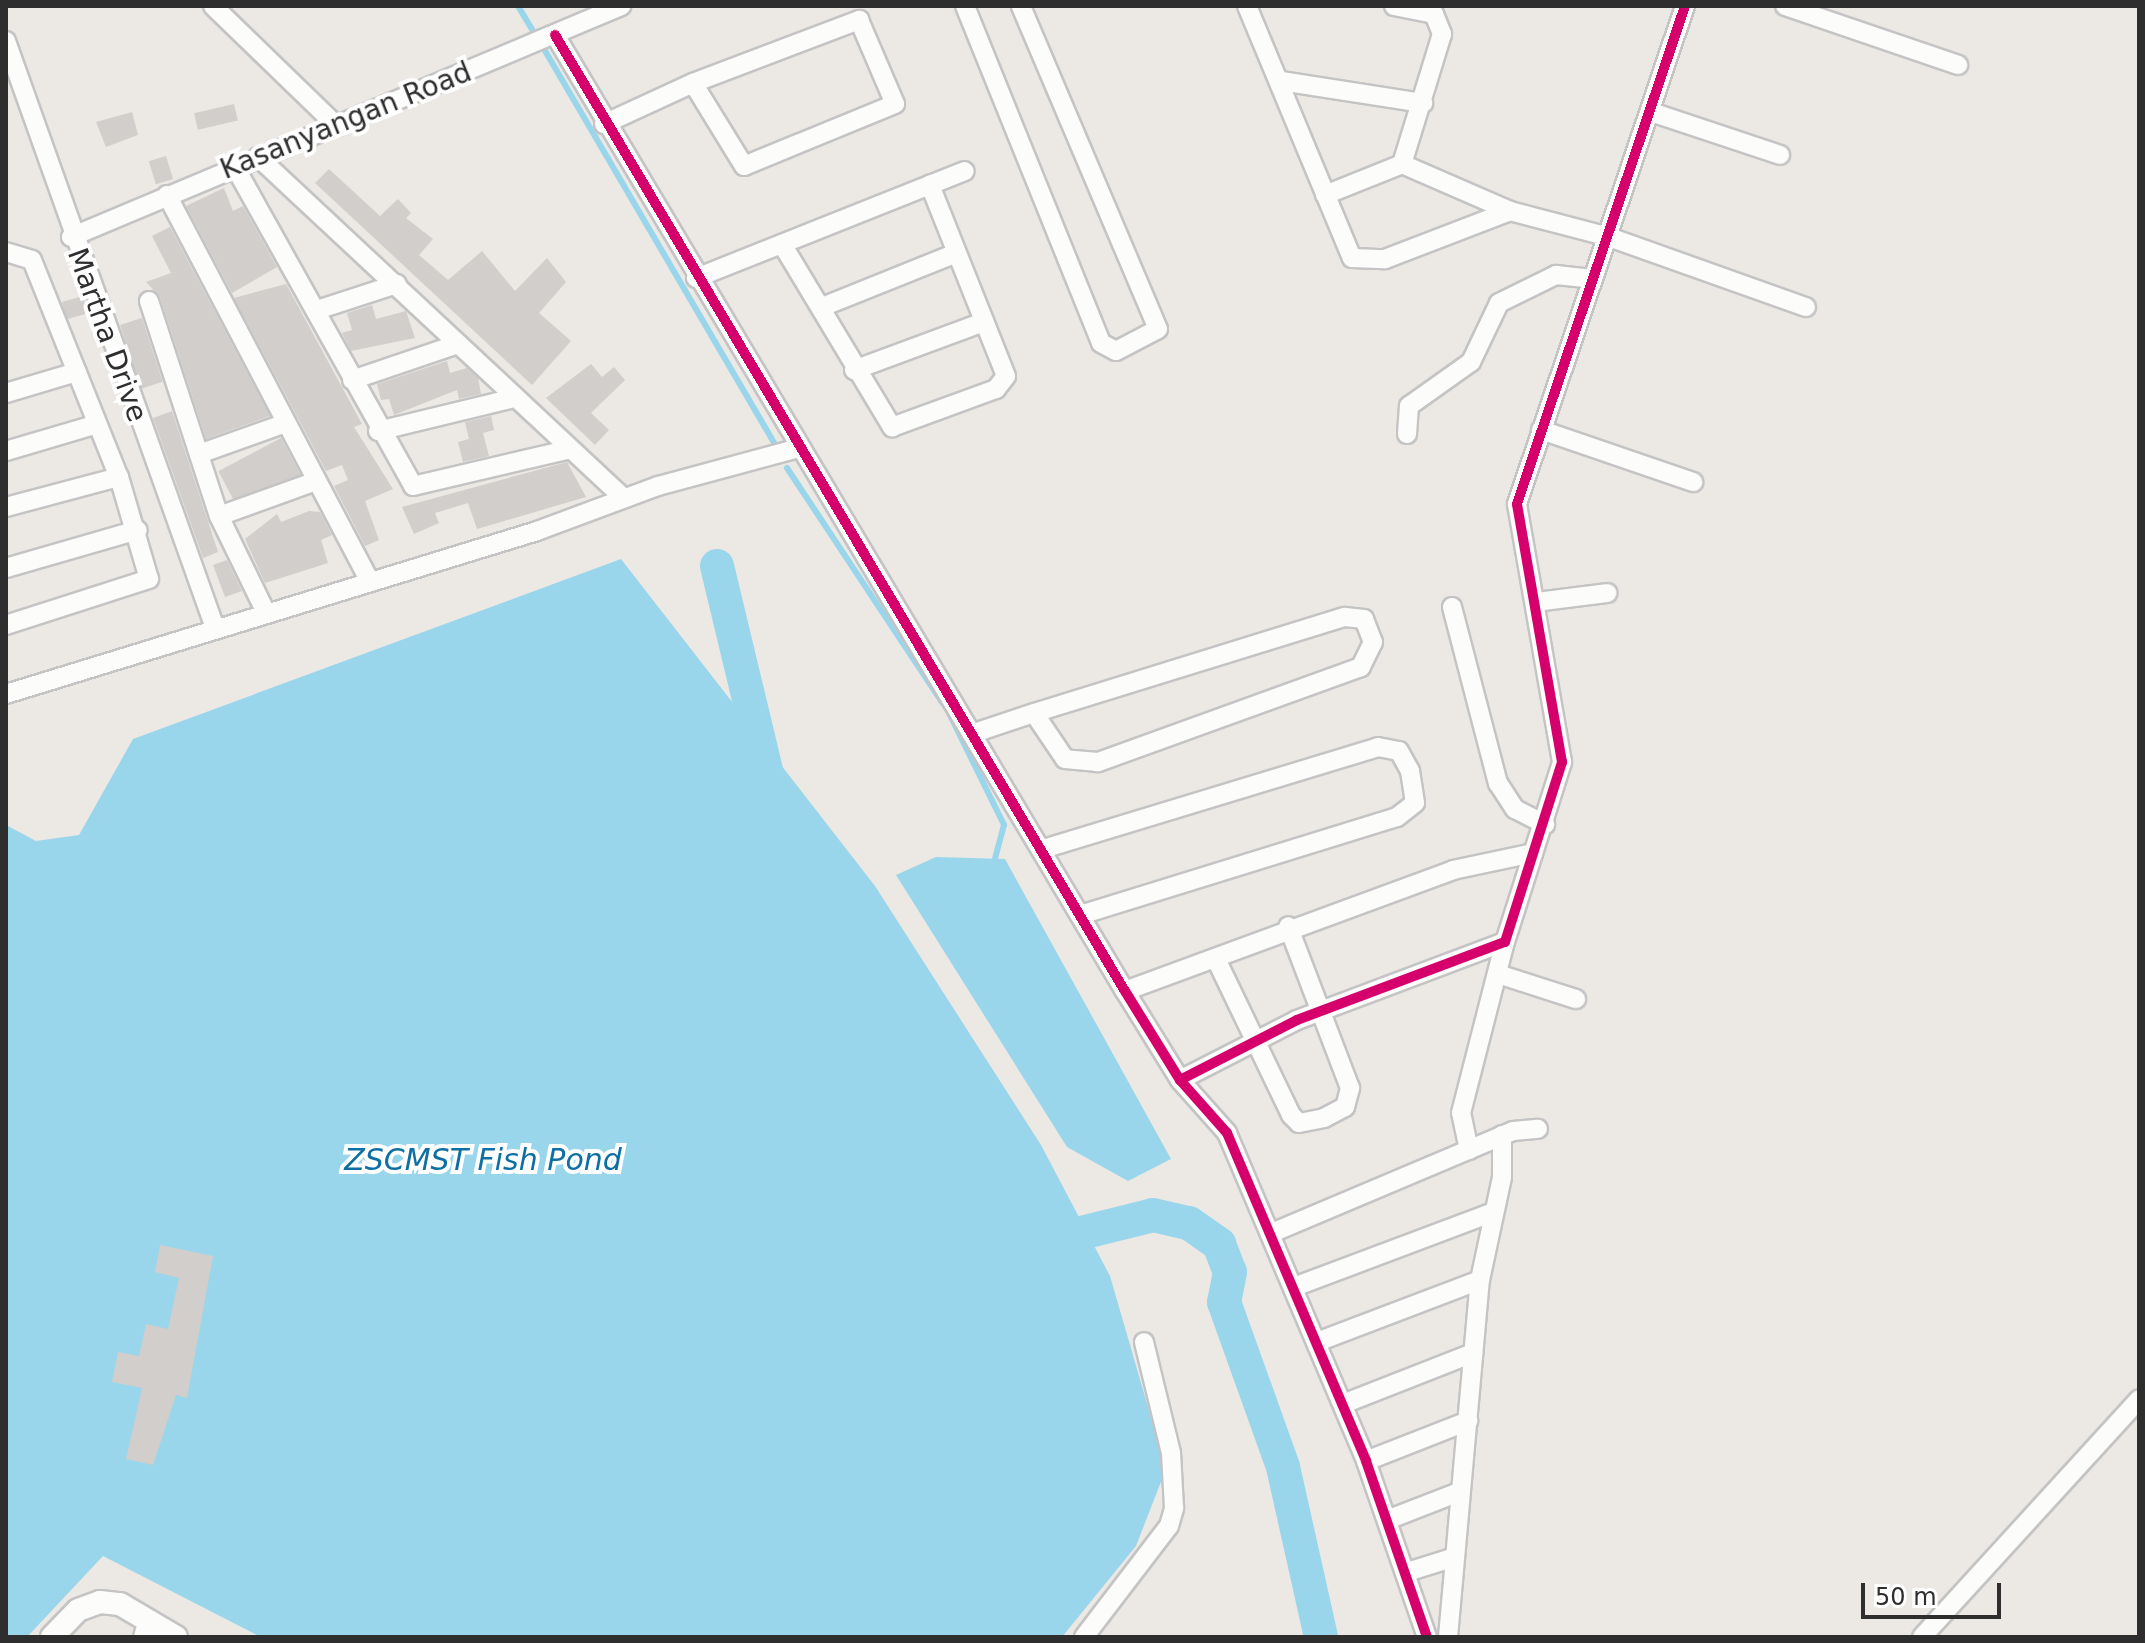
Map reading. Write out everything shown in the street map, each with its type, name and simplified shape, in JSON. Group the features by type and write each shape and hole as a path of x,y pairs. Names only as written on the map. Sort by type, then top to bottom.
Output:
{"street":[{"path":"213,6 337,126"},
{"name":"Kasanyangan Road","path":"71,237 621,6"},
{"path":"965,6 1101,343 1116,351 1158,329 1021,6"},
{"path":"1247,6 1281,81 1345,248 1364,262 1510,211"},
{"path":"1394,6 1440,21 1442,48 1402,164"},
{"path":"1469,1150 1461,1113 1505,942 1545,824 1562,762 1517,504 1685,6"},
{"path":"1785,6 1958,65"},
{"path":"604,124 693,83 859,20 895,104 744,166 693,83"},
{"path":"555,35 696,278 977,732 1125,991 1180,1080 1227,1133 1274,1232 1366,1461 1427,1637"},
{"name":"Martha Drive","path":"6,41 71,237 215,628"},
{"path":"1281,81 1423,103"},
{"path":"1651,112 1780,155"},
{"path":"258,157 397,284 510,399 623,497"},
{"path":"1325,195 1402,164 1510,211 1609,237 1806,307"},
{"path":"235,167 317,310 378,431 418,488 567,450"},
{"path":"696,278 965,171"},
{"path":"782,244 822,307 854,370 886,422 902,426 1003,385 984,322 930,185"},
{"path":"167,195 369,579"},
{"path":"6,252 32,260 119,477 149,571 142,586 6,625"},
{"path":"822,307 956,253"},
{"path":"1407,434 1409,406 1480,353 1499,303 1556,275 1593,279"},
{"path":"317,310 397,284"},
{"path":"149,301 219,516 266,613"},
{"path":"854,370 984,322"},
{"path":"352,380 458,344"},
{"path":"6,393 77,372"},
{"path":"378,431 510,399"},
{"path":"199,454 286,423"},
{"path":"6,451 97,424"},
{"path":"1541,430 1693,482"},
{"path":"6,694 369,579 537,531 623,497 799,448"},
{"path":"6,507 119,477"},
{"path":"219,516 316,481"},
{"path":"6,568 138,530"},
{"path":"1536,602 1607,593"},
{"path":"1452,607 1498,783 1515,809 1545,824"},
{"path":"977,732 1034,713 1345,617 1364,619 1373,642 1361,667 1098,762 1065,759 1034,713"},
{"path":"1043,849 1378,747 1399,751 1410,771 1415,803 1397,817 1080,915"},
{"path":"1125,991 1216,959 1288,926 1453,870 1533,853"},
{"path":"1216,959 1291,1115 1299,1123 1324,1118 1345,1107 1350,1088 1288,926"},
{"path":"1180,1080 1256,1038 1324,1015 1505,942"},
{"path":"1498,974 1576,999"},
{"path":"1274,1232 1502,1135 1538,1129"},
{"path":"1448,1637 1480,1280 1502,1135"},
{"path":"1294,1287 1491,1213"},
{"path":"1317,1342 1480,1280"},
{"path":"1084,1637 1169,1526 1174,1508 1171,1453 1144,1342"},
{"path":"1343,1404 1473,1353"},
{"path":"1922,1637 2139,1399"},
{"path":"1366,1461 1468,1421"},
{"path":"1387,1520 1459,1492"},
{"path":"1407,1572 1455,1557"},
{"path":"52,1637 78,1610 100,1602 146,1629 176,1637"}],"water":[{"name":"ZSCMST Fish Pond","path":"621,559 875,886 1041,1145 1110,1276 1166,1469 1136,1546 1062,1637 261,1637 103,1556 27,1637 6,1637 6,825 36,841 79,835 133,739"},
{"path":"936,857 1005,859 1171,1159 1128,1181 1067,1147 896,875"}],"building":[{"path":"234,104 238,121 198,130 194,113"},
{"path":"132,112 138,135 106,147 96,122"},
{"path":"166,156 173,179 156,184 149,161"},
{"path":"329,169 380,216 398,199 411,213 406,218 433,239 419,255 448,280 482,251 515,291 547,258 566,282 539,313 571,341 532,385 315,183"},
{"path":"224,188 233,211 243,206 277,267 232,293 186,206"},
{"path":"170,227 270,416 206,439 160,297 146,282 171,273 152,236"},
{"path":"286,284 362,424 354,427 393,489 365,501 379,540 365,546 334,486 348,480 342,465 326,471 234,298"},
{"path":"83,296 88,313 67,319 62,302"},
{"path":"372,305 376,319 406,311 415,338 351,351 342,333 352,330 347,313"},
{"path":"142,318 163,382 141,389 120,325"},
{"path":"447,361 450,373 467,368 478,378 481,394 459,399 457,390 394,415 389,399 381,400 377,384"},
{"path":"591,364 602,377 614,367 625,380 591,413 609,430 595,445 546,398"},
{"path":"172,411 218,552 203,558 153,418"},
{"path":"491,416 494,430 483,433 489,456 463,462 458,442 469,439 465,422"},
{"path":"281,438 300,474 238,508 218,471"},
{"path":"567,462 586,497 477,529 468,503 435,513 439,523 414,534 402,507"},
{"path":"309,511 320,512 332,535 321,540 328,563 265,583 245,539 277,514 281,522"},
{"path":"227,560 242,591 225,597 213,565"},
{"path":"160,1245 213,1256 187,1398 176,1395 153,1465 126,1459 142,1388 112,1382 118,1352 139,1356 146,1324 168,1329 179,1278 155,1272"}],"waterway":[{"path":"518,6 532,29"},
{"path":"544,49 776,446"},
{"path":"787,468 942,702"},
{"path":"717,566 768,779"},
{"path":"948,711 1004,825 995,858"},
{"path":"1041,1243 1153,1215 1189,1223 1219,1244 1230,1272 1224,1302 1283,1467 1321,1637"}],"cycle path":[{"path":"1180,1080 1297,1020 1505,942 1562,762 1517,504 1685,6"},
{"path":"555,35 1125,991 1180,1080 1227,1133 1366,1461 1427,1637"}]}
